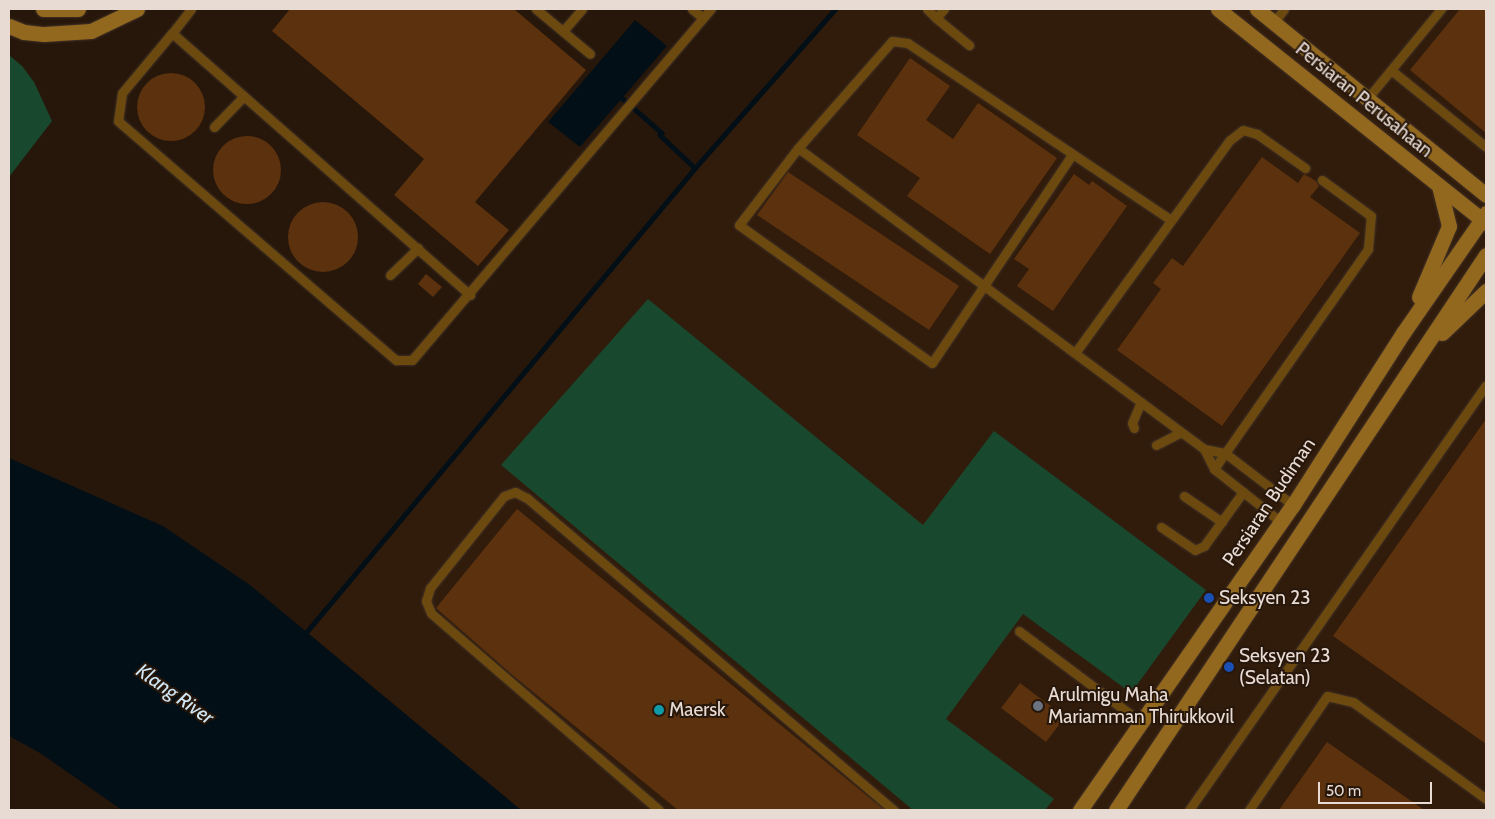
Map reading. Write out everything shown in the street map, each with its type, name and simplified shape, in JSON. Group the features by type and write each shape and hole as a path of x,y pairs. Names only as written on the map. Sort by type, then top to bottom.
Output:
{"main road":[{"path":"42,9 78,9"},
{"path":"9,26 24,32 44,34 91,32 137,9"},
{"name":"Persiaran Perusahaan","path":"1218,9 1439,185 1485,219"},
{"name":"Persiaran Perusahaan","path":"1257,9 1486,195"},
{"path":"1403,333 1450,226 1439,185"},
{"name":"Persiaran Budiman","path":"1080,810 1293,505 1403,333 1485,219"},
{"path":"1116,810 1486,255"},
{"path":"1420,354 1486,291"}],"lane":[{"path":"190,9 122,93 118,121 396,360 412,360 470,295 711,9"},
{"path":"536,9 590,54"},
{"path":"563,31 582,9"},
{"path":"692,9 703,18"},
{"path":"927,9 970,45"},
{"path":"936,18 944,9"},
{"path":"1274,22 1284,9"},
{"path":"1368,99 1441,9"},
{"path":"172,33 470,295"},
{"path":"1072,155 986,287 932,363 739,225 798,148 892,41 908,44 1171,220"},
{"path":"1391,70 1486,147"},
{"path":"214,127 244,96"},
{"path":"1075,353 1230,140 1243,130 1257,134 1305,168"},
{"path":"798,148 1181,432 1204,450 1214,469 1281,522"},
{"path":"1214,469 1368,249 1371,216 1322,180"},
{"path":"390,275 418,248"},
{"path":"1189,810 1486,386"},
{"path":"1134,428 1132,423 1142,402"},
{"path":"1156,445 1181,432"},
{"path":"1204,450 1225,453 1293,505"},
{"path":"659,810 431,613 426,601 430,588 504,496 515,492 527,498 894,810"},
{"path":"1161,528 1195,550 1204,546 1243,492"},
{"path":"1184,496 1222,522"},
{"path":"1019,631 1142,723"},
{"path":"1249,810 1327,696 1353,702 1486,799"}],"shaded area":[{"path":"835,9 1486,9 1486,810 521,810 306,632 695,168"}],"green space":[{"path":"9,55 22,66 34,82 52,121 9,177"},
{"path":"648,299 923,525 994,431 1206,590 1131,693 1023,614 946,719 1054,799 1045,810 913,810 501,465"}],"water":[{"path":"635,20 667,46 580,147 548,122"},
{"name":"Klang River","path":"9,458 163,526 250,585 521,810 122,810 40,753 9,736"}],"building":[{"path":"290,9 514,9 586,70 475,202 509,230 478,266 394,195 424,159 272,31"},
{"path":"1460,9 1486,9 1486,133 1410,70"},
{"path":"910,58 950,86 926,120 953,139 978,103 1057,158 990,254 907,196 920,178 857,135"},
{"path":"164,73 178,73 190,78 200,88 205,100 205,114 200,126 190,136 178,141 164,141 152,136 142,126 137,114 137,100 142,88 152,78"},
{"path":"247,136 260,139 271,146 278,157 281,170 278,183 271,194 260,201 247,204 234,201 223,194 216,183 213,170 216,157 223,146 234,139"},
{"path":"1262,157 1298,183 1304,174 1316,181 1319,186 1310,197 1360,233 1222,426 1117,350 1161,289 1153,283 1172,258 1183,266"},
{"path":"788,172 959,286 929,330 757,215"},
{"path":"1074,174 1089,185 1092,181 1127,206 1053,311 1017,286 1029,269 1014,259"},
{"path":"323,202 342,208 352,218 358,237 352,256 342,266 323,272 304,266 294,256 288,237 294,218 304,208"},
{"path":"426,274 442,287 433,297 418,284"},
{"path":"1486,419 1486,744 1333,636"},
{"name":"Maersk","path":"517,509 885,810 678,810 511,674 436,608"},
{"path":"1020,683 1065,717 1046,742 1001,708"},
{"path":"1327,742 1424,810 1279,810"}],"waterway":[{"path":"304,635 695,168 835,9"},
{"path":"622,98 662,133 660,135 695,168"}],"place":[{"name":"Seksyen 23","path":"1209,598"},
{"name":"Seksyen 23 (Selatan)","path":"1229,667"},
{"name":"Arulmigu Maha Mariamman Thirukkovil","path":"1038,706"},
{"name":"Maersk","path":"659,710"}]}
